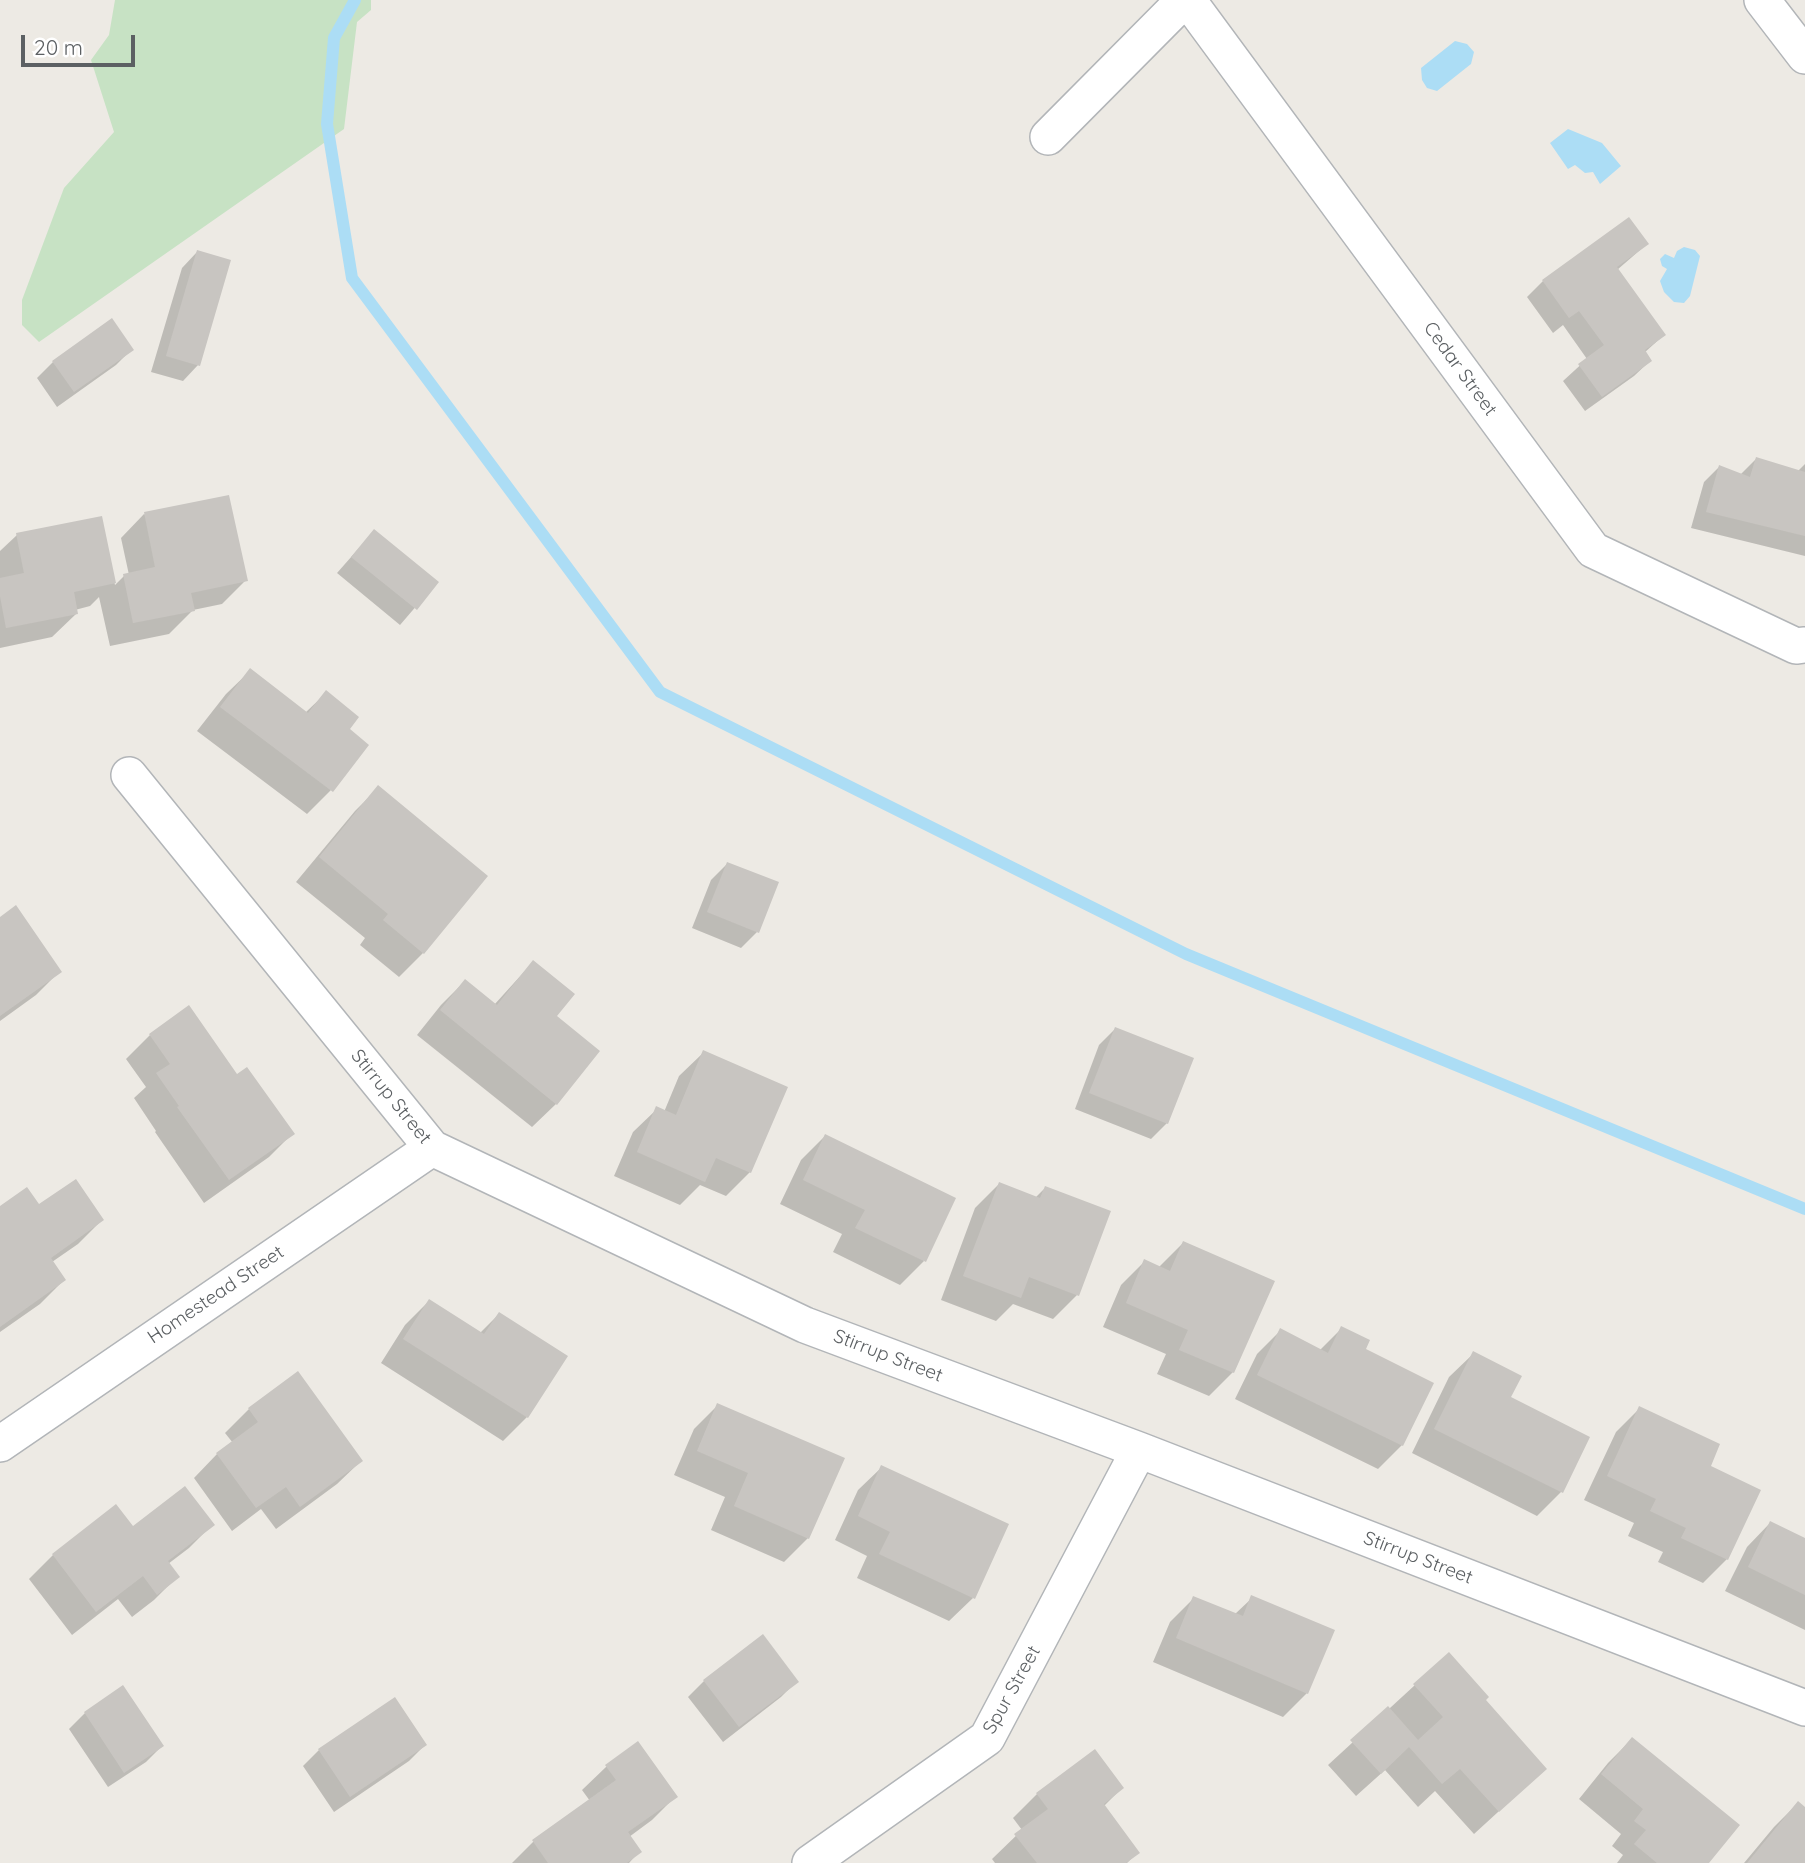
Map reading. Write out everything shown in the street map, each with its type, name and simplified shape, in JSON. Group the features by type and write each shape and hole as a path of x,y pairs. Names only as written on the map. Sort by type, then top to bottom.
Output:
{"street":[{"path":"1048,137 1186,0"},
{"name":"Cedar Street","path":"1186,0 1593,550 1796,646 1805,645"},
{"path":"1762,0 1805,56"},
{"name":"Stirrup Street","path":"129,775 432,1148 805,1325 1139,1450 1805,1708"},
{"name":"Homestead Street","path":"0,1444 432,1148"},
{"name":"Spur Street","path":"810,1863 987,1738 1139,1450"}],"green space":[{"path":"115,0 371,0 371,10 357,22 344,129 39,342 22,325 22,300 64,188 114,132 91,60 109,35"}],"water":[{"path":"1455,41 1467,44 1474,52 1471,64 1437,91 1427,88 1422,80 1421,68"},
{"path":"1568,129 1602,143 1621,166 1600,184 1593,172 1585,173 1575,165 1568,169 1550,143"},
{"path":"1684,247 1695,250 1700,256 1690,296 1684,303 1674,302 1664,292 1660,281 1667,269 1662,266 1660,259 1665,254 1674,258 1677,251"}],"building":[{"path":"1629,217 1649,244 1617,267 1666,335 1645,350 1652,361 1602,397 1578,364 1604,345 1579,311 1569,318 1542,280"},
{"path":"197,250 231,260 200,366 166,356"},
{"path":"112,318 134,350 74,392 52,361"},
{"path":"1756,457 1805,472 1805,536 1706,512 1719,465 1750,477"},
{"path":"229,495 248,581 191,593 195,611 133,623 123,574 155,567 144,512"},
{"path":"102,516 116,583 74,592 78,614 6,628 0,596 0,578 24,573 16,533"},
{"path":"374,529 439,582 417,610 351,557"},
{"path":"250,668 308,713 326,690 359,717 350,729 369,745 333,792 220,707"},
{"path":"378,785 488,876 424,954 383,920 388,914 319,857"},
{"path":"727,862 779,882 759,933 707,912"},
{"path":"16,905 62,972 0,1016 0,917"},
{"path":"533,960 575,994 557,1016 600,1051 557,1105 440,1010 465,979 497,1005"},
{"path":"189,1005 237,1074 247,1067 295,1134 229,1180 156,1073 170,1064 149,1034"},
{"path":"1115,1027 1194,1058 1168,1124 1089,1093"},
{"path":"703,1050 788,1087 751,1173 716,1158 705,1182 637,1152 656,1106 676,1115"},
{"path":"825,1134 956,1198 926,1262 855,1228 865,1210 803,1180"},
{"path":"76,1179 104,1220 51,1258 66,1280 0,1327 0,1206 27,1187 39,1204"},
{"path":"999,1182 1040,1198 1045,1186 1111,1211 1079,1296 1029,1277 1021,1298 963,1276"},
{"path":"1183,1241 1275,1281 1234,1373 1179,1350 1188,1330 1126,1303 1144,1259 1170,1271"},
{"path":"429,1299 484,1334 499,1312 568,1356 528,1418 403,1339"},
{"path":"1341,1326 1370,1340 1366,1349 1434,1383 1403,1446 1257,1375 1280,1328 1328,1353"},
{"path":"1473,1351 1522,1376 1511,1397 1590,1437 1563,1493 1434,1429"},
{"path":"298,1371 363,1461 300,1507 286,1487 256,1508 216,1453 258,1422 248,1408"},
{"path":"717,1403 845,1458 809,1539 734,1506 748,1473 697,1451"},
{"path":"1639,1406 1720,1444 1711,1466 1761,1490 1728,1560 1681,1538 1686,1528 1650,1511 1656,1499 1607,1476"},
{"path":"881,1465 1009,1524 975,1599 879,1554 890,1532 858,1516"},
{"path":"185,1486 215,1525 168,1561 180,1577 157,1595 143,1576 96,1612 52,1554 116,1504 133,1526"},
{"path":"1770,1521 1805,1538 1805,1595 1748,1567"},
{"path":"1251,1595 1335,1630 1308,1694 1176,1638 1193,1596 1243,1616"},
{"path":"763,1634 799,1682 739,1727 703,1680"},
{"path":"1449,1652 1489,1697 1486,1700 1547,1769 1499,1812 1460,1769 1442,1784 1409,1747 1381,1774 1350,1740 1388,1706 1418,1740 1443,1717 1413,1684"},
{"path":"123,1685 164,1746 124,1773 84,1712"},
{"path":"395,1697 427,1745 350,1797 318,1749"},
{"path":"1632,1737 1740,1825 1709,1863 1657,1863 1634,1844 1646,1830 1634,1821 1643,1809 1601,1774"},
{"path":"638,1741 678,1797 628,1832 642,1852 627,1863 548,1863 532,1840 616,1780 605,1765"},
{"path":"1095,1749 1124,1788 1104,1804 1140,1853 1126,1863 1037,1863 1014,1834 1048,1809 1036,1793"},
{"path":"1798,1801 1805,1807 1805,1863 1747,1863"}],"waterway":[{"path":"355,0 334,38 327,124 352,278 660,692 1186,954 1805,1209"}]}
